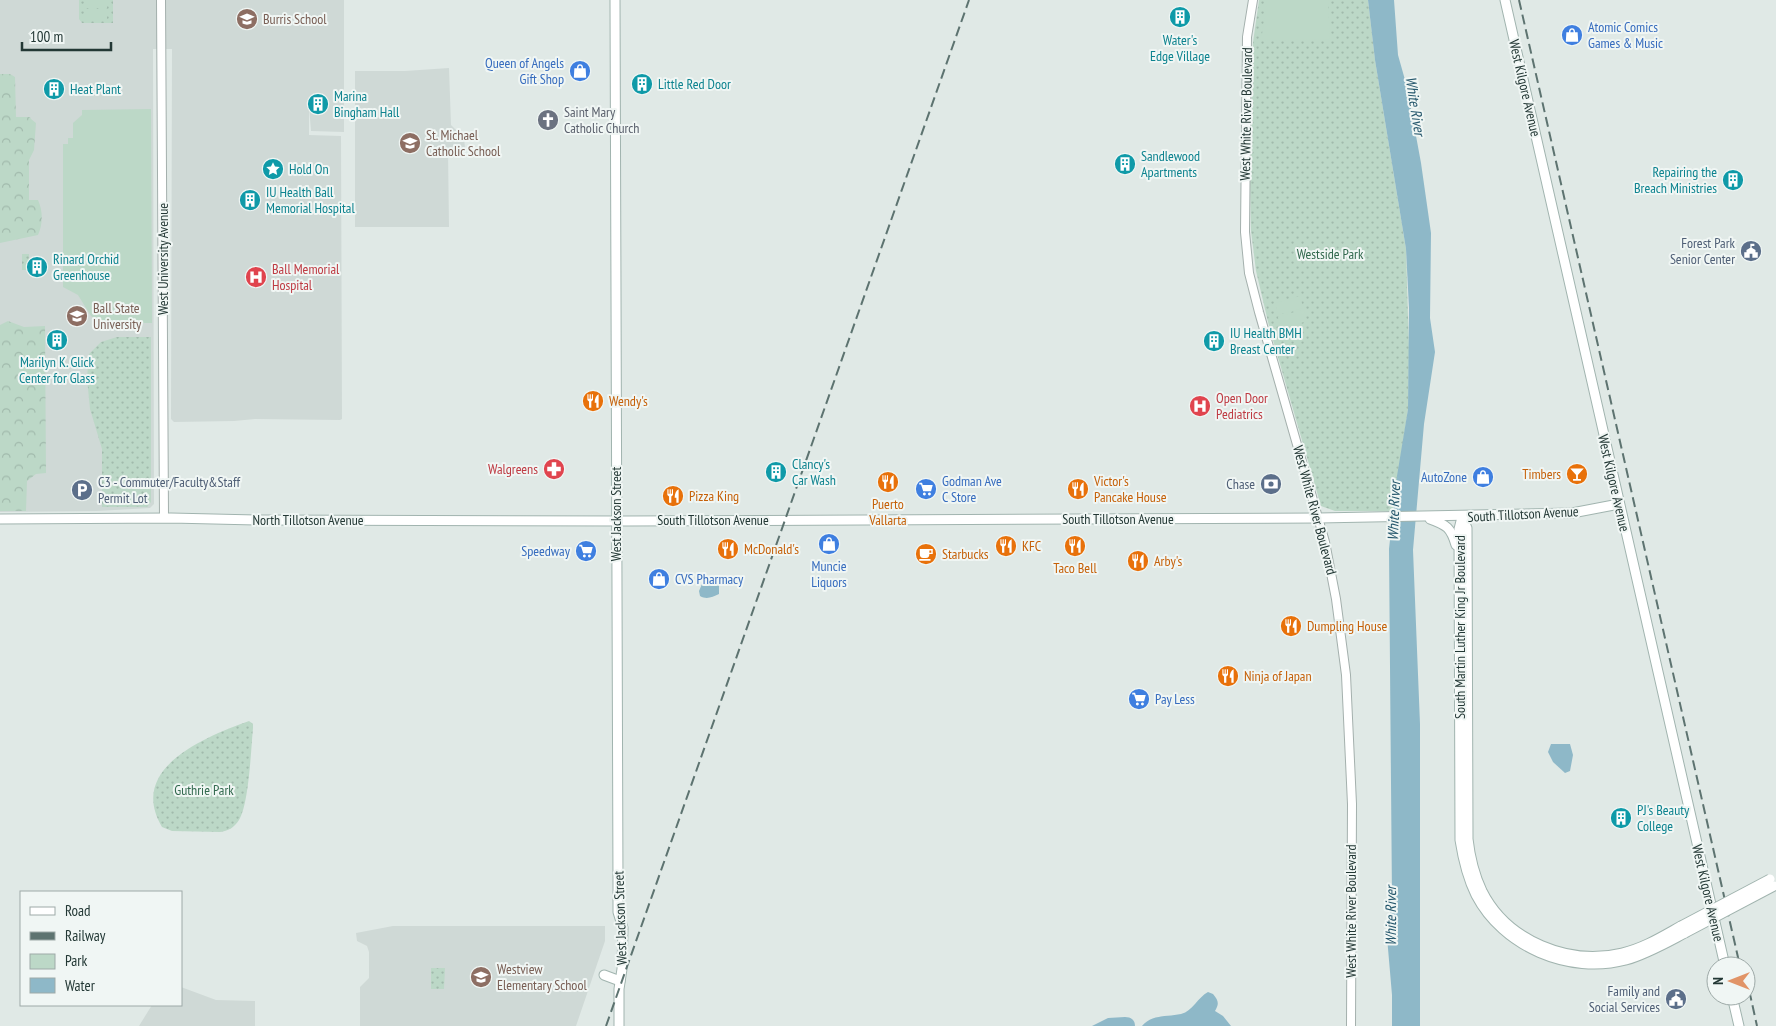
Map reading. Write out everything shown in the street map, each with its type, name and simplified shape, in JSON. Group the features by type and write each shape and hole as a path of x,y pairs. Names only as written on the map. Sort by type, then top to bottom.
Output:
{"main road":[{"name":"West Jackson Street","path":"615,0 618,912 623,928 619,1026"},
{"name":"West Kilgore Avenue","path":"1505,0 1723,956"},
{"name":"South Tillotson Avenue","path":"616,521 1425,517 1438,520 1462,517 1572,513 1619,504"},
{"name":"South Martin Luther King Jr Boulevard","path":"1462,517 1459,529 1460,840 1466,871 1480,902 1492,919 1515,939 1539,953 1569,962 1596,964 1624,960 1657,948 1683,929"},
{"name":"South Martin Luther King Jr Boulevard","path":"1462,517 1467,528 1468,839 1473,868 1483,892 1498,914 1519,933 1542,946 1571,954 1596,956 1623,953 1683,929 1774,882"},
{"name":"North Tillotson Avenue","path":"0,519 164,518 616,521"},
{"path":"1438,520 1452,532 1460,555"},
{"path":"604,975 620,982"},
{"path":"1734,1006 1739,1026"}],"street":[{"name":"West University Avenue","path":"161,0 164,518"},
{"name":"West White River Boulevard","path":"1253,0 1247,37 1245,212 1248,263 1259,312 1319,518 1336,598 1349,708 1352,804 1351,1026"}],"shaded area":[{"path":"0,0 344,0 344,132 311,131 309,106 309,135 341,136 342,419 255,419 174,422 171,419 172,49 153,49 154,504 150,508 97,511 0,512"},
{"name":"St. Michael Catholic School","path":"449,68 451,125 464,138 465,148 448,151 449,227 355,227 355,71 405,71"},
{"name":"Westview Elementary School","path":"393,926 605,926 605,941 576,1026 360,1026 360,987 369,978 369,952 367,946 357,941 356,933"},
{"path":"182,987 216,1000 255,1001 255,1026 139,1026 151,1006 182,1006"}],"green space":[{"path":"79,0 113,0 113,23 82,23 79,19"},
{"path":"86,0 107,0 107,8 86,8"},
{"name":"Westside Park","path":"1259,0 1368,0 1375,60 1406,249 1409,350 1408,409 1393,511 1335,511 1321,506 1269,326 1256,271 1251,231 1250,180 1253,42"},
{"path":"1267,0 1328,0 1330,39 1261,41"},
{"path":"86,11 107,11 107,21 86,21"},
{"path":"0,74 10,74 15,77 16,117 30,117 36,123 34,150 29,160 29,200 38,200 42,218 38,235 0,243"},
{"path":"151,109 152,323 101,323 91,316 78,295 63,287 63,144 68,144 68,138 73,138 73,123 82,115 82,110"},
{"path":"22,254 29,254 29,270 22,270"},
{"path":"1300,296 1303,308 1278,315 1275,303"},
{"path":"1304,309 1307,321 1282,329 1278,317"},
{"path":"8,321 24,327 45,326 46,473 36,474 27,481 26,511 0,511 0,325"},
{"path":"117,337 151,337 151,502 147,507 102,507 102,449 90,409 87,378 89,354 101,342"},
{"name":"Guthrie Park","path":"249,721 253,724 249,776 245,802 237,823 231,829 220,832 172,831 162,827 154,806 155,788 163,772 176,758 193,746"},
{"path":"431,968 445,968 444,989 431,989"}],"water":[{"name":"White River","path":"1368,0 1394,0 1398,55 1407,87 1431,233 1430,318 1435,352 1424,424 1413,550 1420,724 1420,1026 1392,1026 1392,995 1387,937 1392,899 1389,549 1397,476 1408,409 1409,308 1406,249 1375,60"},
{"path":"708,581 719,584 719,594 705,598 700,596 699,591 702,584"},
{"path":"1551,744 1570,744 1573,755 1570,771 1565,773 1553,762 1548,752"},
{"path":"1208,992 1213,994 1217,1001 1218,1004 1215,1011 1223,1016 1231,1026 1142,1026 1150,1019 1185,1012"},
{"path":"1125,1017 1132,1019 1135,1026 1092,1026 1108,1018"}],"railway":[{"path":"606,1026 969,0"},
{"path":"1519,0 1738,956"},
{"path":"1753,1006 1757,1026"}],"place":[{"name":"Water's Edge Village","path":"1180,17"},
{"name":"Burris School","path":"247,19"},
{"name":"Atomic Comics Games & Music","path":"1572,35"},
{"name":"Queen of Angels Gift Shop","path":"580,71"},
{"name":"Little Red Door","path":"642,84"},
{"name":"Heat Plant","path":"54,89"},
{"name":"Marina Bingham Hall","path":"318,104"},
{"name":"Saint Mary Catholic Church","path":"548,120"},
{"name":"St. Michael Catholic School","path":"410,143"},
{"name":"Sandlewood Apartments","path":"1125,164"},
{"name":"Hold On","path":"273,169"},
{"name":"Repairing the Breach Ministries","path":"1733,180"},
{"name":"IU Health Ball Memorial Hospital","path":"250,200"},
{"name":"Forest Park Senior Center","path":"1751,251"},
{"name":"Rinard Orchid Greenhouse","path":"37,267"},
{"name":"Ball Memorial Hospital","path":"256,277"},
{"name":"Ball State University","path":"77,316"},
{"name":"Marilyn K. Glick Center for Glass","path":"57,340"},
{"name":"IU Health BMH Breast Center","path":"1214,341"},
{"name":"Wendy's","path":"593,401"},
{"name":"Open Door Pediatrics","path":"1200,406"},
{"name":"Walgreens","path":"554,469"},
{"name":"Clancy's Car Wash","path":"776,472"},
{"name":"Timbers","path":"1577,474"},
{"name":"AutoZone","path":"1483,477"},
{"name":"Puerto Vallarta","path":"888,482"},
{"name":"Chase","path":"1271,484"},
{"name":"Godman Ave C Store","path":"926,489"},
{"name":"Victor's Pancake House","path":"1078,489"},
{"name":"C3 - Commuter/Faculty&Staff Permit Lot","path":"82,490"},
{"name":"Pizza King","path":"673,496"},
{"name":"Muncie Liquors","path":"829,544"},
{"name":"KFC","path":"1006,546"},
{"name":"Taco Bell","path":"1075,546"},
{"name":"McDonald's","path":"728,549"},
{"name":"Speedway","path":"586,551"},
{"name":"Starbucks","path":"926,554"},
{"name":"Arby's","path":"1138,561"},
{"name":"CVS Pharmacy","path":"659,579"},
{"name":"Dumpling House","path":"1291,626"},
{"name":"Ninja of Japan","path":"1228,676"},
{"name":"Pay Less","path":"1139,699"},
{"name":"PJ's Beauty College","path":"1621,818"},
{"name":"Westview Elementary School","path":"481,977"},
{"name":"Family and Social Services","path":"1676,999"}]}
